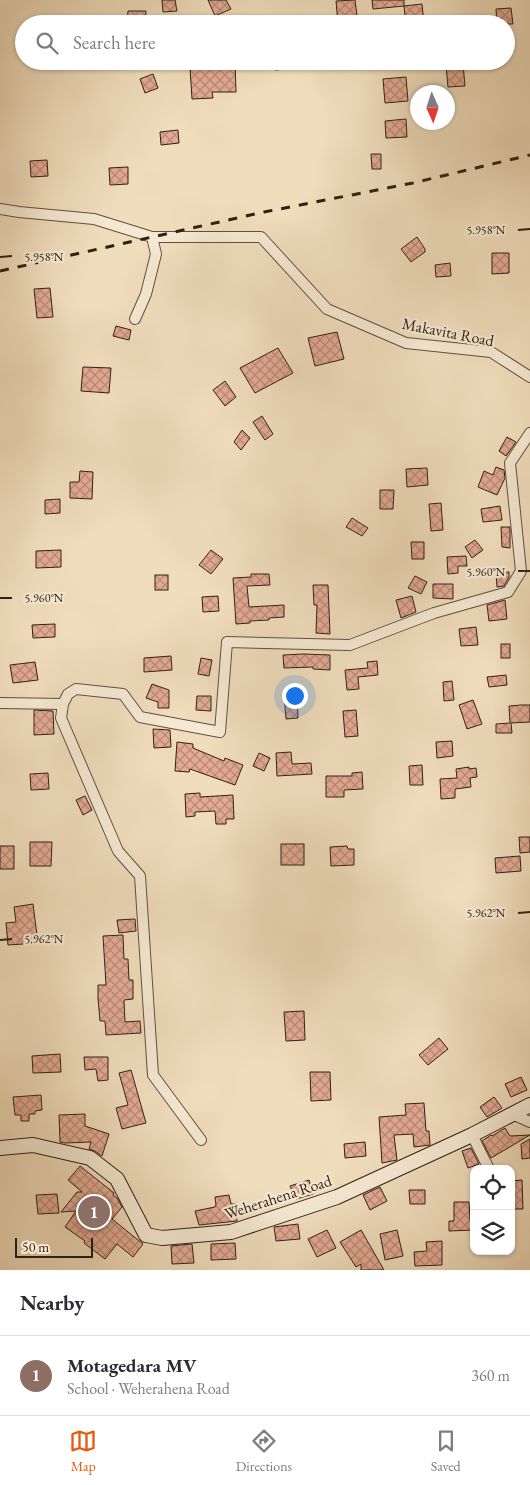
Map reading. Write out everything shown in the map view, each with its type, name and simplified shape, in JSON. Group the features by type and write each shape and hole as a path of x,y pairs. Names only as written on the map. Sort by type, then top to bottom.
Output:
{"main road":[{"name":"Weherahena Road","path":"0,1148 33,1145 90,1158 117,1179 146,1235 162,1238 231,1232 337,1197 472,1135 530,1105"}],"street":[{"name":"Makavita Road","path":"0,209 94,219 152,237 261,237 327,309 406,342 491,352 530,377"},
{"path":"135,318 146,294 156,254 152,237"},
{"path":"201,1140 152,1075 140,876 118,851 61,718 63,704 68,694 76,689 122,694 140,718 220,732 228,642 350,645 434,613 508,592 521,571 510,463 530,433"},
{"path":"0,703 63,704"},
{"path":"512,1114 530,1122"},
{"path":"472,1135 487,1165"}],"building":[{"path":"162,0 175,0 177,11 163,12"},
{"path":"208,0 226,0 231,9 215,15"},
{"path":"355,0 357,15 337,15 336,1"},
{"path":"372,0 404,0 404,6 373,9"},
{"path":"422,4 423,15 405,15 404,6"},
{"path":"511,8 512,15 496,15 496,9"},
{"path":"128,11 146,11 146,15 128,15"},
{"path":"190,70 235,70 236,92 212,92 213,98 192,99"},
{"path":"446,70 464,70 465,86 448,85"},
{"path":"153,74 158,88 145,93 140,79"},
{"path":"406,77 408,101 385,103 383,79"},
{"path":"406,119 407,137 386,138 385,121"},
{"path":"178,130 179,143 161,145 160,132"},
{"path":"371,154 381,154 381,169 372,169"},
{"path":"47,160 48,176 31,177 30,161"},
{"path":"128,167 128,184 110,185 109,168"},
{"path":"417,237 425,252 411,262 401,249"},
{"path":"492,253 509,253 509,273 492,274"},
{"path":"450,263 451,276 436,277 435,265"},
{"path":"50,288 53,317 37,318 34,289"},
{"path":"116,326 131,330 129,340 113,336"},
{"path":"337,332 344,359 315,366 308,338"},
{"path":"278,348 293,373 255,393 240,368"},
{"path":"83,367 111,368 109,393 81,391"},
{"path":"225,381 236,397 225,406 213,390"},
{"path":"262,416 273,434 265,440 253,422"},
{"path":"242,430 250,438 241,450 234,442"},
{"path":"507,437 516,442 506,456 499,451"},
{"path":"496,467 504,470 505,478 497,495 478,487 484,471 493,475"},
{"path":"427,468 428,485 407,487 406,469"},
{"path":"80,471 93,472 92,499 70,498 70,482 79,482"},
{"path":"380,490 394,490 393,509 380,509"},
{"path":"60,499 60,513 45,514 45,500"},
{"path":"441,503 443,530 431,531 429,504"},
{"path":"500,506 502,520 483,522 481,509"},
{"path":"352,518 368,528 362,536 346,527"},
{"path":"501,527 510,527 510,548 502,547"},
{"path":"475,540 483,550 472,558 465,547"},
{"path":"411,542 424,542 424,559 412,559"},
{"path":"61,550 61,567 36,568 36,551"},
{"path":"211,550 223,559 211,574 199,565"},
{"path":"466,556 467,566 458,566 458,573 448,574 447,557"},
{"path":"509,572 509,577 504,586 497,587 496,573"},
{"path":"251,574 269,574 270,585 247,586 249,607 284,605 284,617 236,624 233,578 251,577"},
{"path":"155,575 168,575 168,590 155,590"},
{"path":"415,576 427,582 421,594 408,588"},
{"path":"433,584 453,584 453,599 433,598"},
{"path":"313,585 328,585 330,634 316,633 317,605 314,605"},
{"path":"218,596 219,611 203,612 202,597"},
{"path":"412,596 416,612 401,618 396,600"},
{"path":"505,600 507,619 489,621 487,605"},
{"path":"55,624 55,637 33,638 32,625"},
{"path":"476,627 478,645 461,646 459,629"},
{"path":"501,644 510,644 510,658 501,658"},
{"path":"283,655 330,655 330,670 313,669 313,667 284,668"},
{"path":"171,656 172,670 144,672 144,658"},
{"path":"201,658 212,660 209,676 198,674"},
{"path":"377,661 378,675 358,677 359,689 347,690 345,670 368,668 367,662"},
{"path":"35,662 38,680 13,683 10,665"},
{"path":"506,675 507,685 489,687 487,677"},
{"path":"452,681 454,700 444,701 443,682"},
{"path":"152,684 169,690 169,708 158,708 158,702 146,698"},
{"path":"297,692 298,718 286,719 284,693"},
{"path":"197,696 211,696 211,711 196,710"},
{"path":"473,700 482,724 467,729 459,705"},
{"path":"530,705 530,722 511,723 512,733 496,733 496,724 510,723 509,706"},
{"path":"34,710 53,711 54,734 34,735"},
{"path":"356,710 358,736 345,737 343,711"},
{"path":"153,729 170,730 171,747 154,748"},
{"path":"452,741 453,756 437,758 436,742"},
{"path":"177,742 193,744 193,748 224,761 225,758 243,765 235,785 190,769 189,772 175,771"},
{"path":"291,752 292,764 311,763 312,774 277,776 276,753"},
{"path":"259,753 270,758 264,771 253,766"},
{"path":"422,765 423,785 410,785 409,766"},
{"path":"469,767 469,769 476,768 477,777 470,778 471,787 455,789 455,798 441,799 440,779 457,778 456,769"},
{"path":"362,772 363,789 344,790 344,797 326,797 326,776 352,776 352,773"},
{"path":"48,773 49,789 31,790 30,774"},
{"path":"200,793 200,797 233,795 234,819 226,819 226,824 216,824 215,811 195,812 195,816 186,817 185,794"},
{"path":"85,796 92,810 83,815 76,800"},
{"path":"519,837 530,837 530,852 520,853"},
{"path":"30,842 52,842 51,866 30,866"},
{"path":"281,844 304,844 304,865 281,865"},
{"path":"0,846 14,846 14,869 0,869"},
{"path":"347,846 348,849 354,849 354,865 331,866 330,847"},
{"path":"520,856 521,871 496,873 495,858"},
{"path":"33,904 38,943 8,945 6,923 16,922 14,907"},
{"path":"135,919 136,931 119,933 117,920"},
{"path":"123,935 124,959 128,959 129,980 133,980 133,999 124,1000 125,1022 140,1021 141,1033 106,1035 105,1021 100,1021 98,998 98,985 106,985 103,936"},
{"path":"304,1011 305,1040 286,1041 284,1012"},
{"path":"439,1038 448,1049 428,1065 419,1055"},
{"path":"60,1054 61,1072 33,1073 32,1056"},
{"path":"84,1057 108,1057 108,1080 98,1081 96,1069 85,1070"},
{"path":"131,1070 146,1123 122,1129 116,1108 128,1105 119,1073"},
{"path":"310,1072 330,1072 331,1100 311,1101"},
{"path":"521,1077 527,1090 511,1097 505,1084"},
{"path":"41,1095 42,1110 35,1111 35,1114 29,1114 29,1121 21,1121 21,1115 15,1115 13,1097"},
{"path":"494,1097 502,1108 487,1117 480,1107"},
{"path":"424,1103 426,1131 429,1131 430,1145 414,1147 413,1134 394,1135 397,1160 382,1163 379,1117 406,1115 405,1104"},
{"path":"85,1114 85,1126 109,1134 102,1156 89,1149 91,1142 60,1142 59,1115"},
{"path":"505,1128 510,1136 530,1135 491,1158 482,1141"},
{"path":"530,1139 530,1158 522,1159 521,1144"},
{"path":"365,1142 366,1156 345,1158 344,1144"},
{"path":"471,1148 479,1164 470,1165 468,1168 462,1151"},
{"path":"80,1166 114,1193 113,1195 117,1198 122,1207 112,1219 143,1244 133,1257 117,1244 105,1259 84,1243 85,1241 65,1227 76,1211 61,1212 77,1192 82,1192 68,1180"},
{"path":"309,1180 313,1194 296,1199 290,1186"},
{"path":"522,1180 523,1209 515,1209 515,1181"},
{"path":"380,1187 387,1201 370,1210 363,1195"},
{"path":"409,1190 425,1190 425,1204 410,1204"},
{"path":"57,1194 59,1213 38,1214 36,1195"},
{"path":"229,1195 231,1204 236,1204 237,1221 199,1225 195,1211 215,1207 215,1197"},
{"path":"454,1202 469,1202 470,1230 449,1231 449,1221 454,1221"},
{"path":"298,1224 300,1239 276,1241 274,1227"},
{"path":"327,1230 336,1248 317,1257 308,1239"},
{"path":"361,1230 384,1270 361,1270 361,1264 356,1267 340,1242"},
{"path":"397,1230 403,1256 385,1260 380,1234"},
{"path":"442,1241 442,1265 415,1266 414,1252 427,1251 426,1242"},
{"path":"235,1243 236,1259 211,1260 211,1244"},
{"path":"192,1244 194,1263 172,1264 171,1246"}],"railway":[{"path":"0,271 264,212 413,183 530,155"}],"place":[{"name":"Motagedara MV","path":"94,1212"}]}
